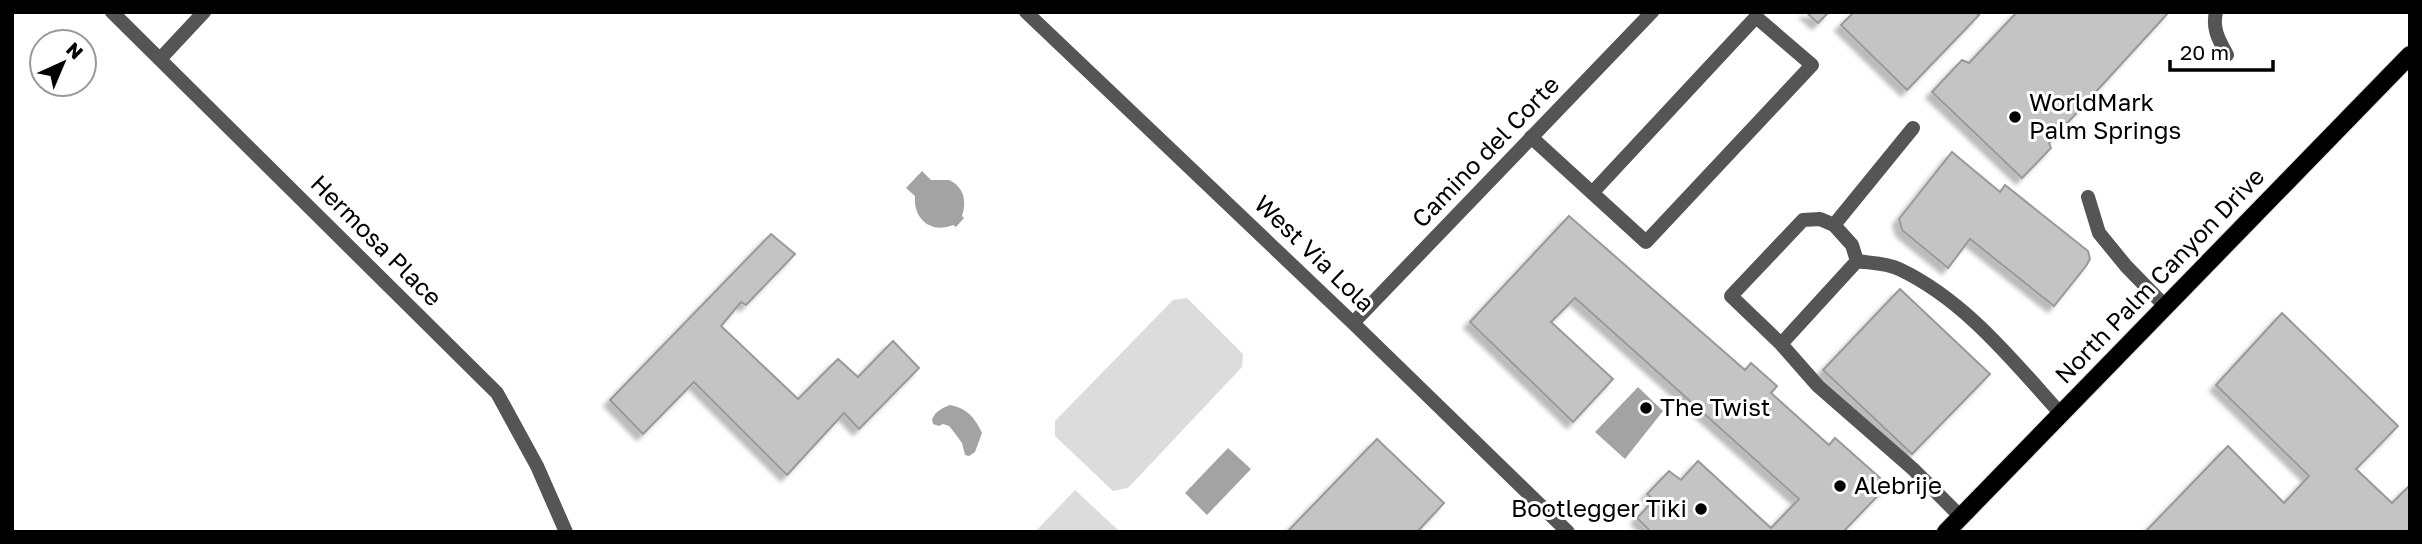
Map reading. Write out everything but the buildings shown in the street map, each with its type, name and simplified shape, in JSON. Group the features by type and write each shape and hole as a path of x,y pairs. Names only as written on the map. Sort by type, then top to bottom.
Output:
{"main road":[{"name":"North Palm Canyon Drive","path":"1946,532 2410,55"}],"street":[{"name":"Hermosa Place","path":"112,12 497,393 537,466 566,532"},
{"path":"161,58 204,12"},
{"name":"West Via Lola","path":"1026,12 1568,532"},
{"name":"Camino del Corte","path":"1353,323 1652,12"},
{"path":"2216,12 2213,23 2227,55"},
{"path":"1531,137 1592,194 1646,242 1812,65 1753,15 1592,194"},
{"path":"1834,225 1913,128"},
{"path":"2088,197 2099,233 2126,266 2165,306"},
{"path":"1857,261 1852,245 1834,225 1820,219 1803,219 1731,296 1782,344 1818,386 1913,469 1961,517"},
{"path":"1782,344 1857,261"},
{"path":"1857,261 1897,268 1941,293 2000,347 2061,414"}],"shaded area":[{"path":"922,171 931,180 949,180 958,186 964,200 964,218 956,227 953,225 938,228 920,218 915,196 906,188"},
{"path":"1187,298 1243,354 1242,367 1128,488 1113,491 1055,436 1055,421 1173,300"},
{"path":"1638,387 1663,411 1625,459 1595,432"},
{"path":"950,405 970,414 982,433 975,452 969,456 965,455 962,443 949,426 933,424 935,414"},
{"path":"1228,448 1251,469 1207,515 1185,493"},
{"path":"1075,490 1118,530 1117,532 1035,532"}],"place":[{"name":"WorldMark Palm Springs","path":"2015,117"},
{"name":"The Twist","path":"1646,408"},
{"name":"Alebrije","path":"1840,486"},
{"name":"Bootlegger Tiki","path":"1701,509"}]}
